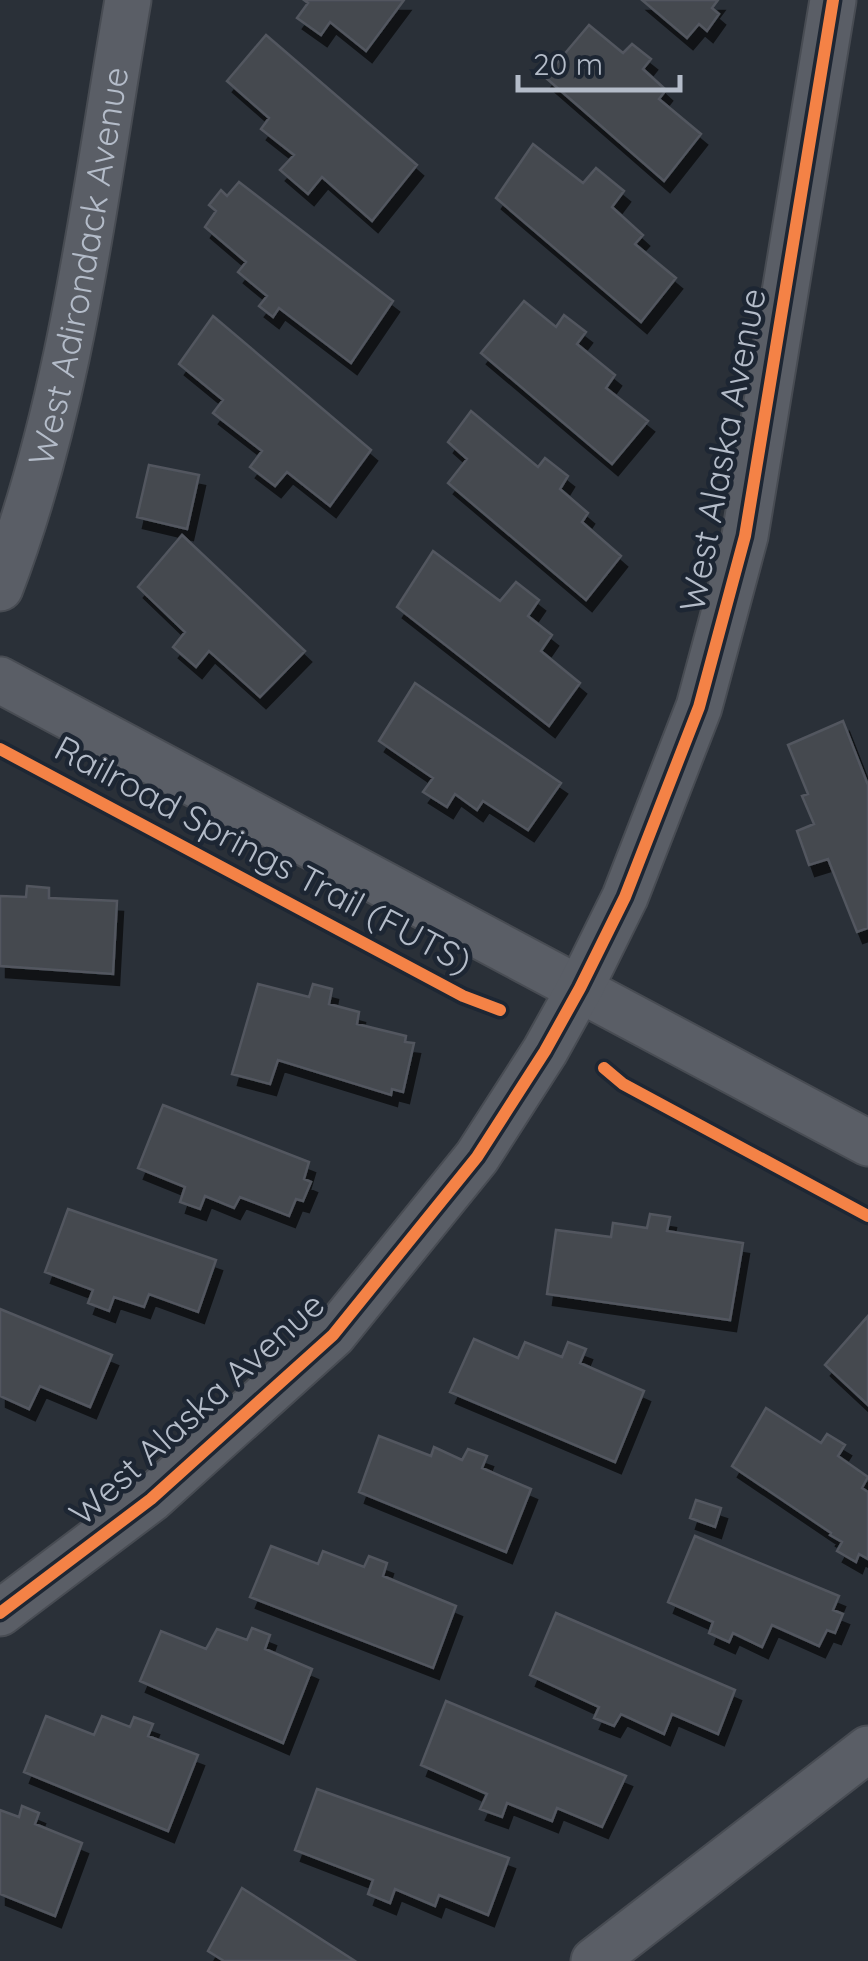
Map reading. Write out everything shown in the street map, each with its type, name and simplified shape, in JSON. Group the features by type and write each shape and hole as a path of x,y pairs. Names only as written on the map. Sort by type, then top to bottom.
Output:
{"street":[{"name":"West Adirondack Avenue","path":"0,588 24,525 64,378 128,0"},
{"name":"West Alaska Avenue","path":"0,1613 152,1499 333,1335 477,1157 545,1052 580,988 624,897 699,708 745,536 834,0"},
{"path":"0,680 868,1144"},
{"path":"594,1961 868,1749"}],"building":[{"path":"304,0 404,0 366,51 330,22 321,35 297,18 308,3"},
{"path":"642,0 718,0 712,8 719,14 707,31 699,24 687,38"},
{"path":"589,25 623,53 632,44 651,59 643,69 666,90 659,99 701,134 664,181 545,77"},
{"path":"266,35 417,165 372,221 322,177 308,194 280,170 294,155 261,129 269,118 227,81"},
{"path":"533,144 583,183 596,168 624,191 612,207 643,235 635,244 676,278 641,322 496,198"},
{"path":"239,182 393,301 351,363 279,308 273,317 259,306 267,296 238,272 246,262 205,227 216,211 209,205 221,190 227,196"},
{"path":"524,301 556,327 564,315 586,332 577,344 615,375 606,388 648,421 612,464 481,353"},
{"path":"213,316 371,450 330,506 287,472 275,486 250,467 262,451 213,413 223,400 179,364"},
{"path":"471,411 538,467 545,458 568,476 560,489 588,513 582,522 621,556 586,600 448,483 467,459 448,442"},
{"path":"149,465 199,475 187,529 137,517"},
{"path":"182,535 305,651 260,697 209,651 196,667 173,647 185,632 138,587"},
{"path":"433,551 500,601 516,582 539,600 528,616 552,635 541,651 580,683 549,726 397,607"},
{"path":"415,683 561,783 528,830 483,801 477,810 455,794 447,807 423,792 433,778 379,741"},
{"path":"843,721 868,785 868,928 857,932 828,859 809,865 797,831 814,824 802,796 808,794 788,745"},
{"path":"27,886 49,888 49,898 117,901 113,974 0,966 0,896 26,897"},
{"path":"258,984 309,997 313,984 332,989 329,1004 359,1012 357,1024 406,1036 405,1042 414,1043 403,1092 392,1089 391,1095 278,1060 270,1084 232,1074"},
{"path":"163,1105 309,1162 304,1179 311,1182 303,1201 296,1199 289,1216 240,1197 234,1208 205,1196 200,1209 180,1202 185,1187 138,1168"},
{"path":"68,1209 216,1260 198,1312 149,1294 144,1307 114,1297 109,1311 88,1303 93,1290 45,1272"},
{"path":"650,1214 670,1217 667,1231 743,1243 730,1320 547,1294 556,1230 611,1237 613,1223 647,1228"},
{"path":"0,1309 112,1355 90,1407 40,1386 29,1409 0,1396"},
{"path":"868,1316 868,1405 825,1365"},
{"path":"474,1339 518,1358 525,1342 562,1357 568,1342 586,1349 580,1363 644,1391 615,1462 450,1392"},
{"path":"766,1408 821,1443 827,1434 845,1445 838,1456 868,1477 862,1488 868,1492 868,1559 859,1554 856,1562 837,1551 842,1542 831,1533 732,1466"},
{"path":"379,1436 431,1456 434,1447 462,1460 468,1449 487,1456 482,1468 531,1489 506,1552 359,1492"},
{"path":"696,1500 721,1508 715,1527 690,1518"},
{"path":"695,1536 839,1596 833,1610 843,1614 835,1633 827,1630 819,1646 772,1625 762,1647 733,1633 729,1642 709,1633 713,1622 668,1602"},
{"path":"271,1546 318,1564 323,1551 364,1567 369,1556 387,1563 383,1576 456,1606 433,1668 250,1597"},
{"path":"556,1613 735,1690 718,1734 672,1714 664,1734 621,1714 614,1726 594,1718 599,1707 530,1675"},
{"path":"252,1628 270,1635 265,1649 312,1669 283,1743 140,1681 161,1631 206,1649 217,1629 247,1640"},
{"path":"446,1701 626,1776 602,1827 557,1808 552,1821 507,1803 502,1817 480,1809 487,1794 421,1765"},
{"path":"46,1716 94,1735 102,1716 130,1727 134,1717 153,1724 148,1736 198,1755 168,1831 24,1772"},
{"path":"317,1789 509,1858 488,1915 439,1895 435,1906 395,1889 390,1903 368,1894 373,1880 295,1850"},
{"path":"22,1806 39,1813 35,1824 82,1843 55,1916 0,1894 0,1810 19,1817"},
{"path":"242,1888 355,1961 224,1961 208,1951"}],"cycle path":[{"path":"0,1613 151,1499 333,1335 477,1157 580,988 625,897 699,707 745,536 833,0"},
{"name":"Railroad Springs Trail (FUTS)","path":"0,749 463,996 500,1010"},
{"path":"604,1068 623,1084 868,1216"}]}
